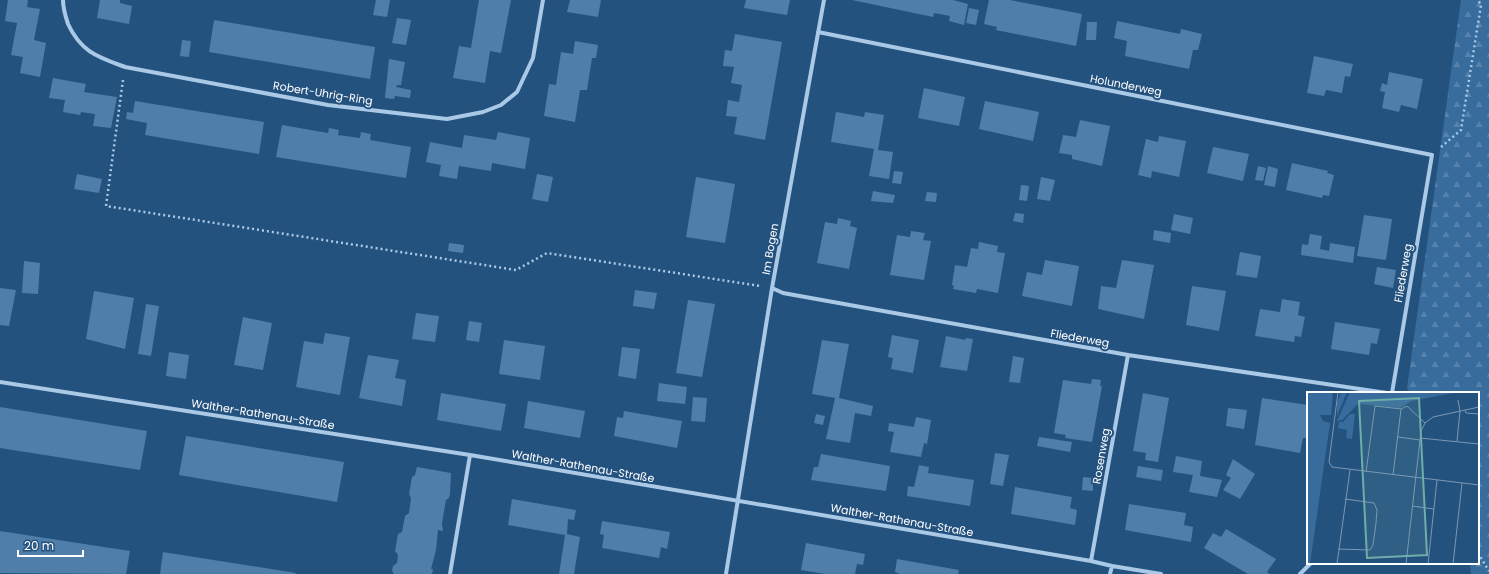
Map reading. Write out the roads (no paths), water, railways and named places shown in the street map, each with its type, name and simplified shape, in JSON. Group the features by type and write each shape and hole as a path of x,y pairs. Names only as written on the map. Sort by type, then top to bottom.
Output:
{"street":[{"name":"Robert-Uhrig-Ring","path":"63,0 63,10 72,31 82,47 99,58 125,67 328,105 448,119 483,112 501,105 518,92 533,58 542,0"},
{"name":"Im Bogen","path":"726,574 772,288 824,0"},
{"name":"Holunderweg","path":"818,32 1432,155"},
{"name":"Fliederweg","path":"1392,392 1432,155"},
{"name":"Fliederweg","path":"772,288 783,293 1128,355 1380,392"},
{"name":"Rosenweg","path":"1091,561 1128,355"},
{"name":"Walther-Rathenau-Straße","path":"0,382 470,455 1161,574"},
{"path":"450,574 470,455"},
{"path":"1300,574 1310,564"},
{"path":"1110,574 1112,566"}]}
